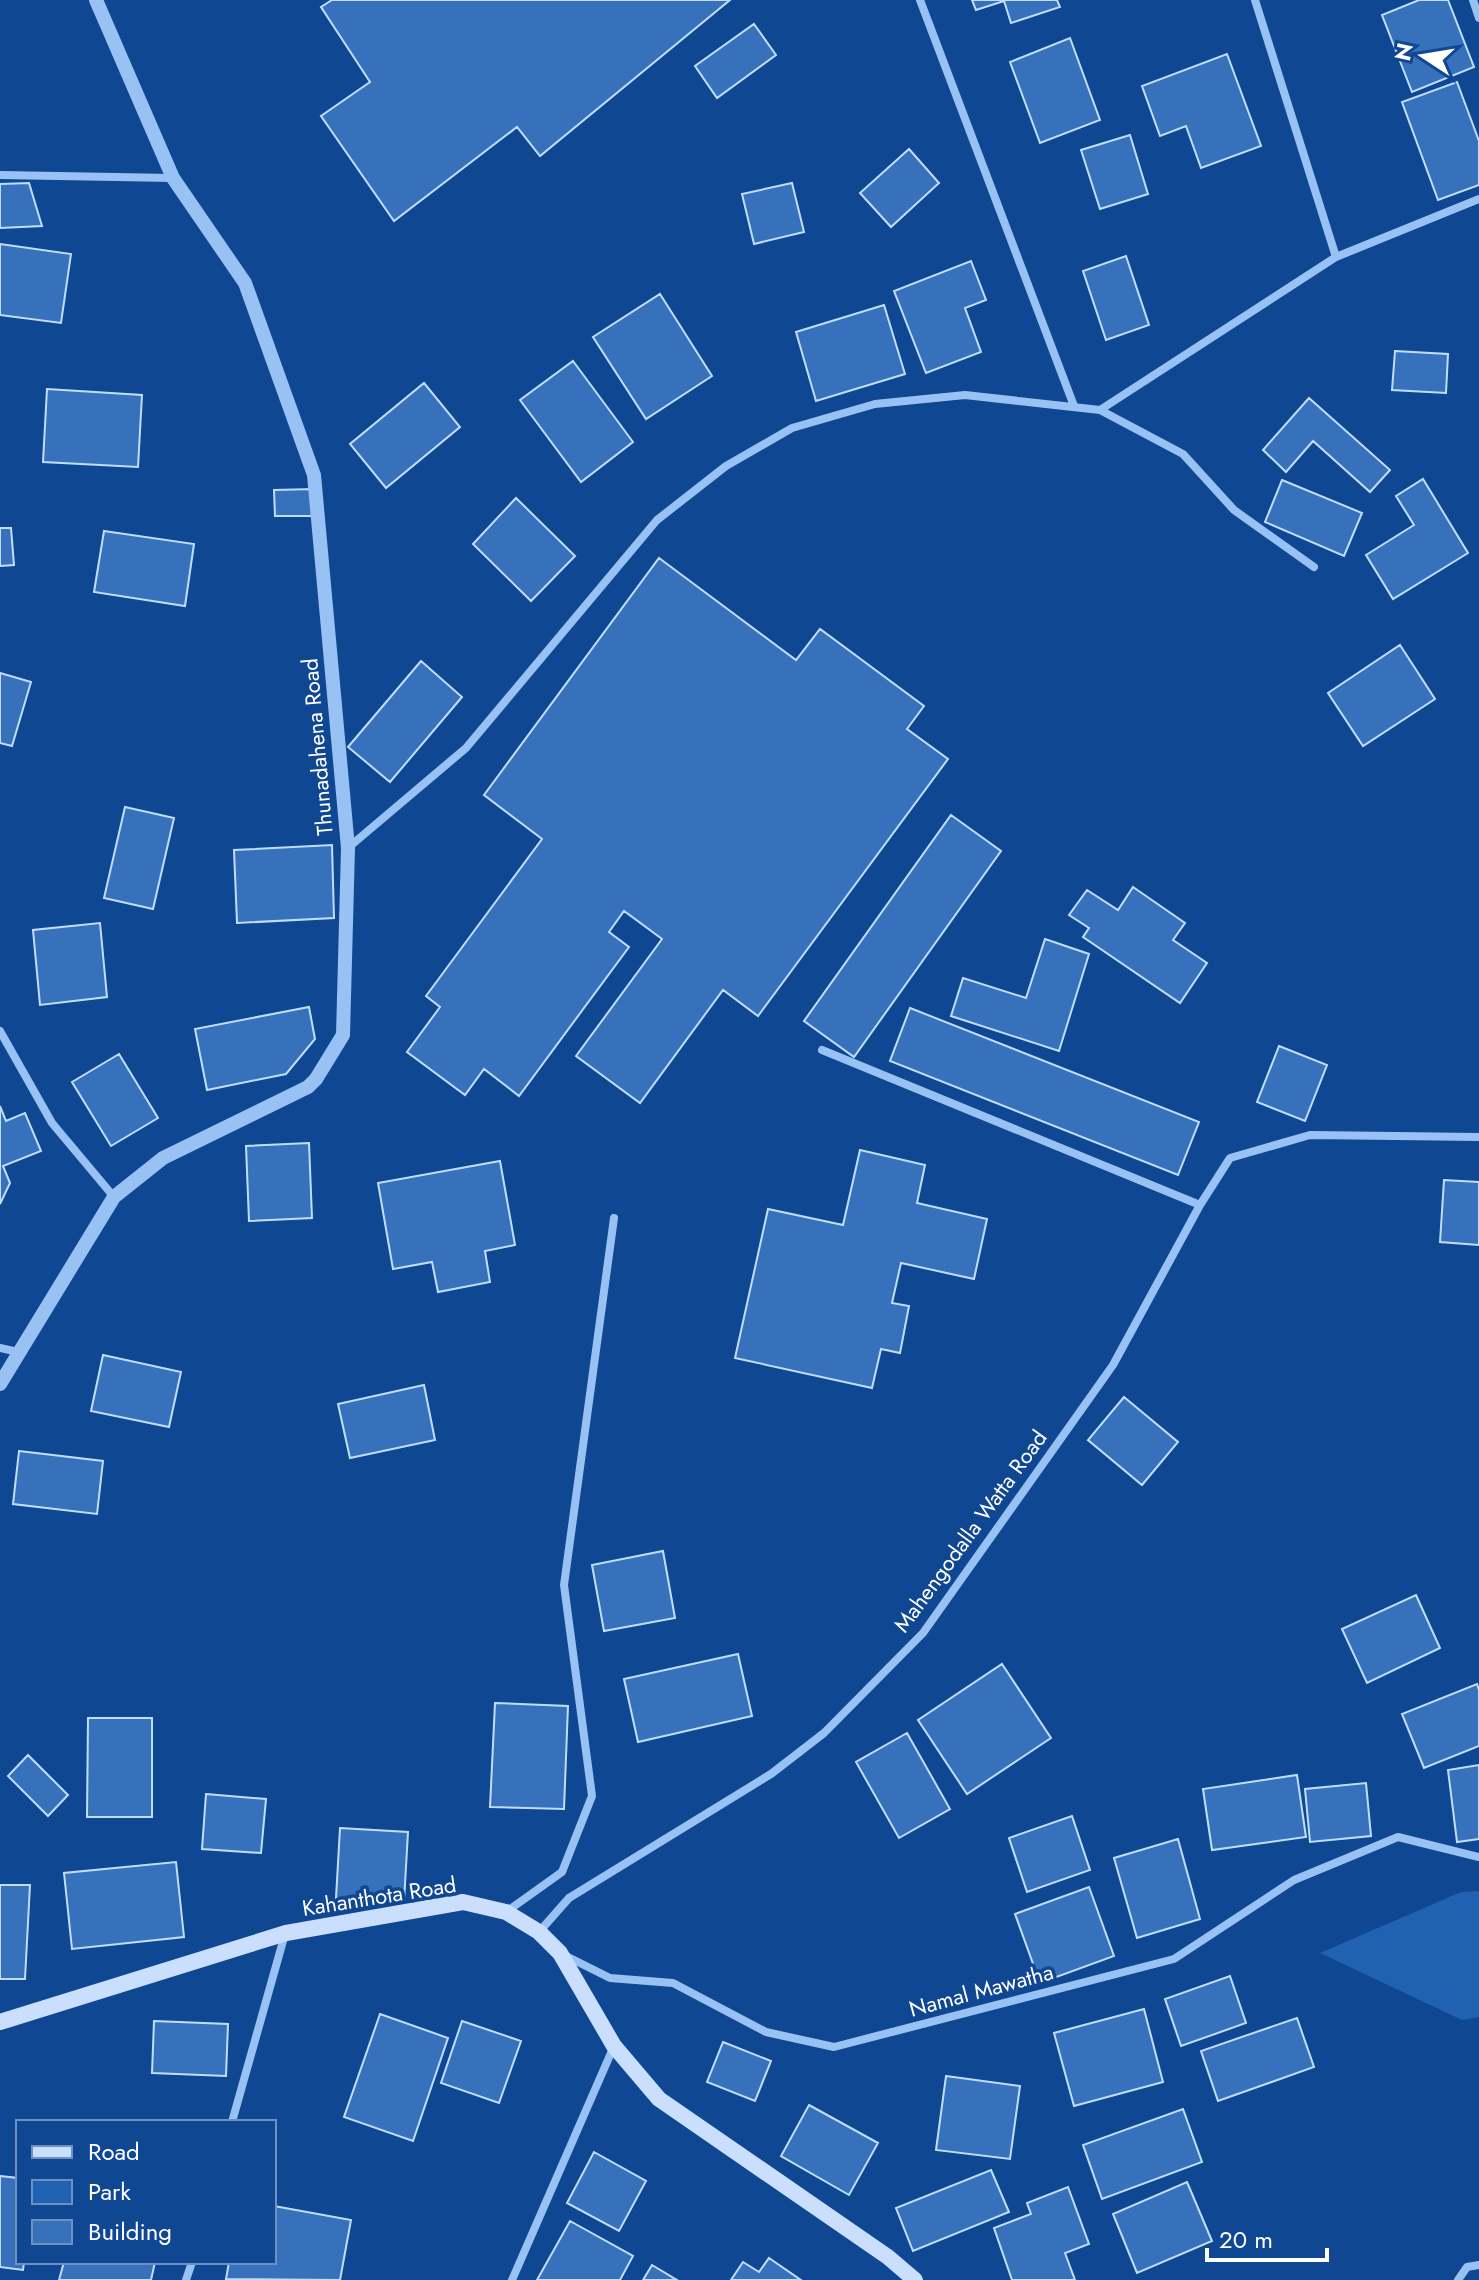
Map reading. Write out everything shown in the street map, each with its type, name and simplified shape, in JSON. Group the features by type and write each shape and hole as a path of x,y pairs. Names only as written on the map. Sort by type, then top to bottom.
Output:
{"main road":[{"name":"Kahanthota Road","path":"0,2022 286,1933 463,1902 506,1912 539,1932 560,1953 614,2046 659,2099 888,2257 915,2280"}],"street":[{"name":"Thunadahena Road","path":"0,1384 114,1197 163,1158 308,1087 343,1035 348,848 314,475 245,283 173,178 96,0"},
{"path":"920,0 1074,406"},
{"path":"1255,0 1336,257"},
{"path":"1473,0 1479,18"},
{"path":"0,175 173,178"},
{"path":"1100,410 1336,257 1479,199"},
{"path":"348,848 466,748 657,520 726,466 792,428 875,404 965,395 1100,410 1183,454 1234,510 1314,567"},
{"path":"0,1031 52,1123 114,1197"},
{"path":"822,1050 1200,1205"},
{"name":"Mahengodalla Watta Road","path":"539,1932 569,1898 771,1774 824,1733 923,1633 1113,1365 1200,1205 1230,1158 1310,1135 1479,1137"},
{"path":"506,1912 562,1872 592,1796 564,1585 614,1218"},
{"path":"0,1348 18,1352"},
{"name":"Namal Mawatha","path":"560,1953 610,1978 673,1983 766,2032 834,2047 1174,1959 1294,1880 1398,1837 1479,1857"},
{"path":"233,2120 286,1933"},
{"path":"512,2280 614,2046"},
{"path":"1458,2280 1467,2267 1479,2265"}],"green space":[{"path":"1479,1891 1479,2017 1462,2020 1320,1953 1461,1892"}],"building":[{"path":"332,0 730,0 540,156 517,127 394,221 321,116 370,82 321,7"},
{"path":"972,0 1057,0 1060,7 1011,23 1004,1 976,10"},
{"path":"1419,0 1448,0 1474,67 1412,92 1382,15"},
{"path":"754,24 776,55 717,98 695,66"},
{"path":"1070,38 1100,120 1040,143 1010,62"},
{"path":"1227,54 1261,146 1201,168 1186,126 1160,136 1142,86"},
{"path":"1457,82 1479,141 1479,185 1438,200 1402,102"},
{"path":"1130,135 1148,194 1100,209 1081,150"},
{"path":"909,149 939,183 891,227 860,193"},
{"path":"29,183 42,226 0,228 0,184"},
{"path":"792,183 804,232 754,244 742,194"},
{"path":"0,244 71,254 61,323 0,315"},
{"path":"1126,256 1149,325 1106,340 1083,271"},
{"path":"971,261 986,300 965,308 981,352 926,373 894,291"},
{"path":"660,294 712,376 646,419 593,337"},
{"path":"884,305 905,374 816,401 796,332"},
{"path":"1395,351 1448,354 1446,393 1392,390"},
{"path":"573,361 633,442 581,482 520,400"},
{"path":"424,383 460,427 386,488 350,444"},
{"path":"47,389 142,395 138,467 43,462"},
{"path":"1309,398 1390,470 1370,492 1313,441 1286,472 1263,450"},
{"path":"1423,479 1468,553 1393,599 1366,555 1414,525 1396,496"},
{"path":"1282,480 1362,513 1344,556 1265,522"},
{"path":"314,489 315,516 275,516 274,490"},
{"path":"516,498 575,556 531,601 473,544"},
{"path":"0,528 11,528 14,565 0,566"},
{"path":"104,531 194,544 185,606 94,592"},
{"path":"659,558 796,660 820,629 924,706 907,729 948,759 758,1016 723,990 640,1103 576,1056 662,939 624,911 609,932 629,947 519,1096 484,1069 465,1095 407,1052 440,1007 426,996 542,839 484,795"},
{"path":"1400,645 1435,699 1363,746 1328,693"},
{"path":"421,661 462,697 390,782 348,747"},
{"path":"0,673 31,682 12,746 0,743"},
{"path":"125,807 174,818 153,909 104,898"},
{"path":"951,815 1001,851 854,1057 804,1021"},
{"path":"332,845 334,918 237,923 234,850"},
{"path":"1133,887 1185,923 1173,940 1207,963 1180,1003 1083,937 1089,928 1069,915 1087,890 1118,910"},
{"path":"100,923 107,997 40,1005 33,930"},
{"path":"1045,939 1089,954 1059,1051 951,1016 963,978 1026,998"},
{"path":"309,1007 315,1039 286,1074 207,1090 195,1029"},
{"path":"910,1008 1199,1122 1178,1175 890,1061"},
{"path":"1279,1046 1327,1065 1305,1121 1257,1102"},
{"path":"119,1054 158,1118 111,1146 72,1082"},
{"path":"0,1106 6,1121 25,1113 41,1151 3,1166 10,1183 0,1204"},
{"path":"309,1143 312,1218 249,1221 246,1146"},
{"path":"860,1150 925,1165 917,1203 987,1219 974,1279 901,1263 892,1303 909,1306 900,1353 881,1349 872,1388 735,1358 768,1209 843,1225"},
{"path":"500,1161 515,1245 485,1251 490,1282 438,1292 432,1262 393,1269 378,1183"},
{"path":"1444,1180 1479,1182 1479,1245 1440,1242"},
{"path":"103,1355 181,1372 169,1427 91,1411"},
{"path":"424,1385 435,1440 350,1458 338,1404"},
{"path":"1124,1397 1178,1442 1142,1485 1088,1440"},
{"path":"19,1451 103,1461 97,1514 13,1504"},
{"path":"663,1551 675,1618 604,1631 592,1565"},
{"path":"1416,1595 1440,1648 1367,1683 1342,1629"},
{"path":"738,1654 752,1716 638,1742 624,1679"},
{"path":"1002,1664 1051,1738 967,1794 918,1720"},
{"path":"1477,1684 1479,1746 1424,1768 1402,1714"},
{"path":"495,1703 568,1706 564,1809 490,1807"},
{"path":"88,1718 152,1718 152,1817 87,1817"},
{"path":"907,1733 950,1809 899,1838 856,1762"},
{"path":"28,1755 68,1795 48,1816 8,1776"},
{"path":"1479,1765 1479,1839 1457,1842 1448,1770"},
{"path":"1297,1775 1306,1837 1212,1850 1203,1789"},
{"path":"1366,1783 1371,1836 1310,1842 1305,1789"},
{"path":"206,1794 266,1799 261,1853 202,1849"},
{"path":"1072,1816 1090,1870 1027,1892 1009,1838"},
{"path":"340,1828 408,1832 404,1902 336,1898"},
{"path":"1178,1839 1200,1919 1137,1938 1114,1858"},
{"path":"176,1862 184,1937 72,1949 64,1873"},
{"path":"0,1885 30,1885 25,1979 0,1979"},
{"path":"1089,1887 1114,1956 1040,1983 1015,1914"},
{"path":"1230,1976 1246,2023 1181,2046 1165,1999"},
{"path":"1144,2009 1163,2082 1074,2106 1054,2033"},
{"path":"380,2014 448,2038 413,2141 344,2117"},
{"path":"1297,2018 1314,2067 1218,2101 1201,2051"},
{"path":"154,2021 228,2024 226,2076 152,2073"},
{"path":"462,2021 521,2041 499,2103 441,2083"},
{"path":"723,2042 771,2061 755,2101 707,2082"},
{"path":"946,2076 1020,2086 1010,2159 936,2150"},
{"path":"809,2105 878,2143 849,2195 781,2156"},
{"path":"1183,2109 1202,2162 1102,2199 1083,2145"},
{"path":"594,2152 646,2181 619,2231 567,2203"},
{"path":"991,2170 1009,2212 913,2251 896,2208"},
{"path":"0,2176 16,2178 16,2264 24,2264 23,2270 0,2267"},
{"path":"1187,2182 1212,2241 1137,2273 1113,2214"},
{"path":"1068,2187 1089,2244 1065,2253 1075,2280 1012,2280 994,2228 1031,2214 1027,2203"},
{"path":"276,2206 351,2220 340,2280 226,2279 229,2264 276,2264"},
{"path":"570,2221 633,2256 620,2280 537,2280"},
{"path":"769,2258 801,2280 731,2280 743,2262 759,2272"},
{"path":"63,2264 155,2264 151,2280 59,2280"},
{"path":"652,2265 677,2280 643,2280"}]}
